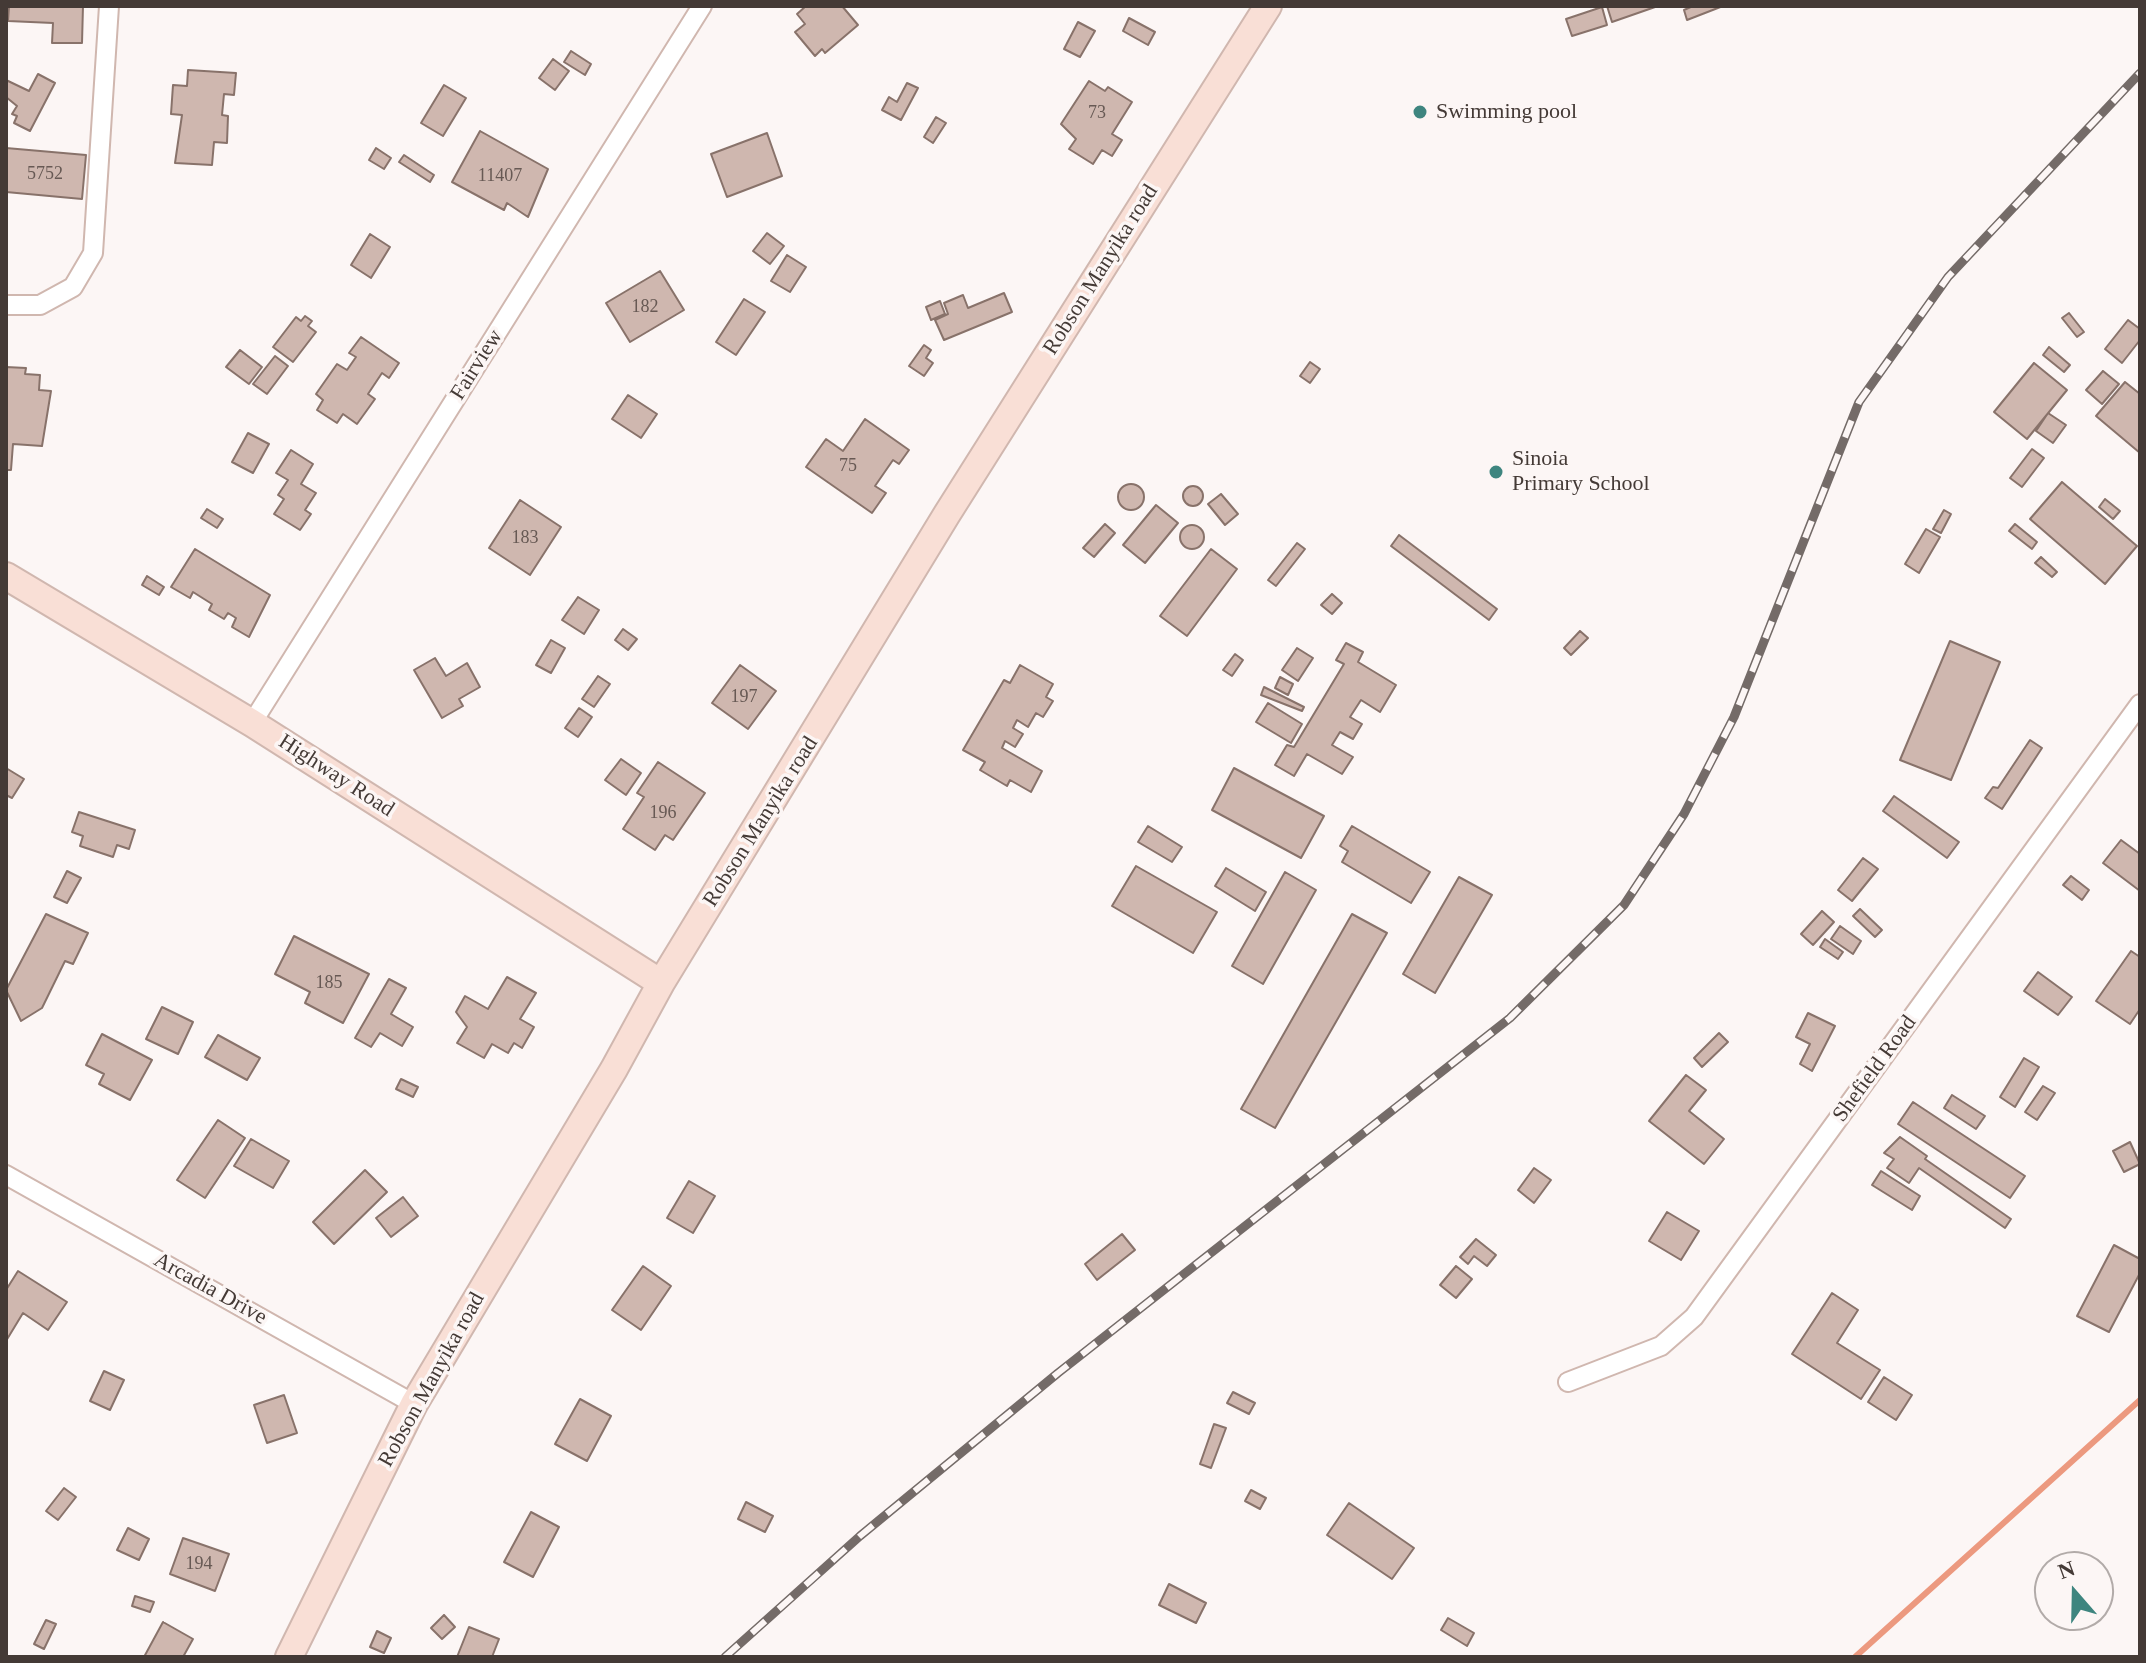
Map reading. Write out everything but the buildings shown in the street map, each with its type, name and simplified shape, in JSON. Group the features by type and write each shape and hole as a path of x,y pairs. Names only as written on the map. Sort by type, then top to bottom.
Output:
{"street":[{"path":"6,305 40,305 73,287 93,253 109,6"},
{"name":"Fairview","path":"252,723 702,6"},
{"name":"Robson Manyika road","path":"289,1657 414,1404 661,983 947,514 1268,6"},
{"name":"Highway Road","path":"6,576 252,723 661,983"},
{"name":"Shefield Road","path":"1568,1382 1661,1346 1694,1317 2140,704"},
{"name":"Arcadia Drive","path":"6,1175 414,1404"}],"waterway":[{"path":"1855,1657 2140,1400"}],"railway":[{"path":"725,1657 860,1536 1058,1373 1510,1018 1624,905 1684,814 1734,717 1859,402 1948,277 2140,73"}],"place":[{"name":"Swimming pool","path":"1420,112"},
{"name":"Sinoia Primary School","path":"1496,472"}]}
